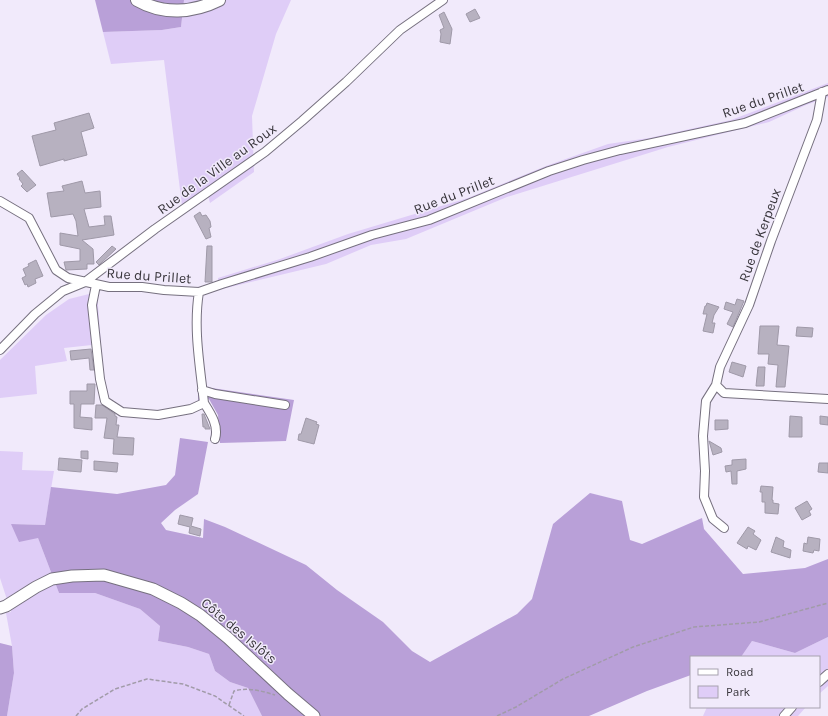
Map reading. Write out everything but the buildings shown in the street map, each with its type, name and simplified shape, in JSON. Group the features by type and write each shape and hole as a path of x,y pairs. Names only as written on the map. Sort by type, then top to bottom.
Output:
{"main road":[{"path":"138,0 160,8 176,11 196,9 219,0"}],"street":[{"name":"Rue de la Ville au Roux","path":"0,350 35,314 63,291 85,282 155,229 242,170 265,152 340,87 400,30 443,0"},
{"name":"Rue du Prillet","path":"0,201 29,218 56,270 68,278 109,287 142,287 199,292 310,257 372,235 429,220 549,171 583,160 620,150 745,123 825,91"},
{"name":"Rue de Kerpeux","path":"724,528 713,519 704,497 705,471 703,436 706,401 716,385 720,367 749,305 770,241 817,120 825,91"},
{"path":"96,285 92,305 100,379 106,401 122,412 158,415 191,408 204,402"},
{"path":"199,292 197,307 197,331 202,390 204,402 214,419 217,432 215,439"},
{"path":"716,385 724,392 828,399"},
{"path":"202,390 215,394 285,406"},
{"name":"Côte des Islôts","path":"0,608 52,579 72,576 104,575 153,589 181,603 200,615 228,638 314,716"},
{"path":"820,681 828,674"},
{"path":"784,716 791,708"}],"path":[{"path":"497,716 516,707 563,679 633,647 694,627 758,622 828,603"},
{"path":"76,716 82,709 115,688 147,679 183,684 215,696 244,716"},
{"path":"229,705 234,691 241,688 263,691 276,695"}],"green space":[{"path":"184,0 291,0 276,34 252,116 254,172 210,203 207,192 182,206 164,60 111,64 103,32 162,30 181,27"},
{"path":"828,83 828,97 806,105 769,122 668,147 507,197 406,239 371,245 326,264 218,290 218,278 280,259 348,234 468,198 546,166 608,144 649,138 731,120"},
{"path":"97,292 101,344 64,348 67,361 35,366 37,394 0,398 0,360 46,315 69,299"},
{"path":"0,451 23,452 22,470 54,471 45,525 11,524 38,538 59,593 95,593 140,609 160,626 158,641 188,647 209,654 215,671 230,682 248,688 262,716 7,716 14,673 12,646 6,613 11,612 0,578"},
{"path":"828,637 828,686 820,693 820,656 742,656 752,641 795,653"},
{"path":"707,708 805,708 798,716 703,716"}],"shaded area":[{"path":"95,0 184,0 181,27 162,30 103,32"},
{"path":"198,386 294,400 286,441 220,443 218,415 209,399 198,402"},
{"path":"180,438 208,442 198,494 175,510 161,523 166,530 203,538 204,519 225,527 306,565 337,590 383,622 412,651 430,662 517,614 532,599 553,524 590,493 622,501 630,540 642,544 702,518 704,529 743,574 805,568 828,559 828,637 795,653 752,641 742,656 690,656 690,675 647,691 589,716 262,716 248,688 230,682 215,671 209,654 188,647 158,641 160,626 140,609 95,593 59,593 38,538 19,542 11,524 45,525 51,487 117,494 166,485 175,475"},
{"path":"0,643 12,646 14,673 7,716 0,716"}]}
